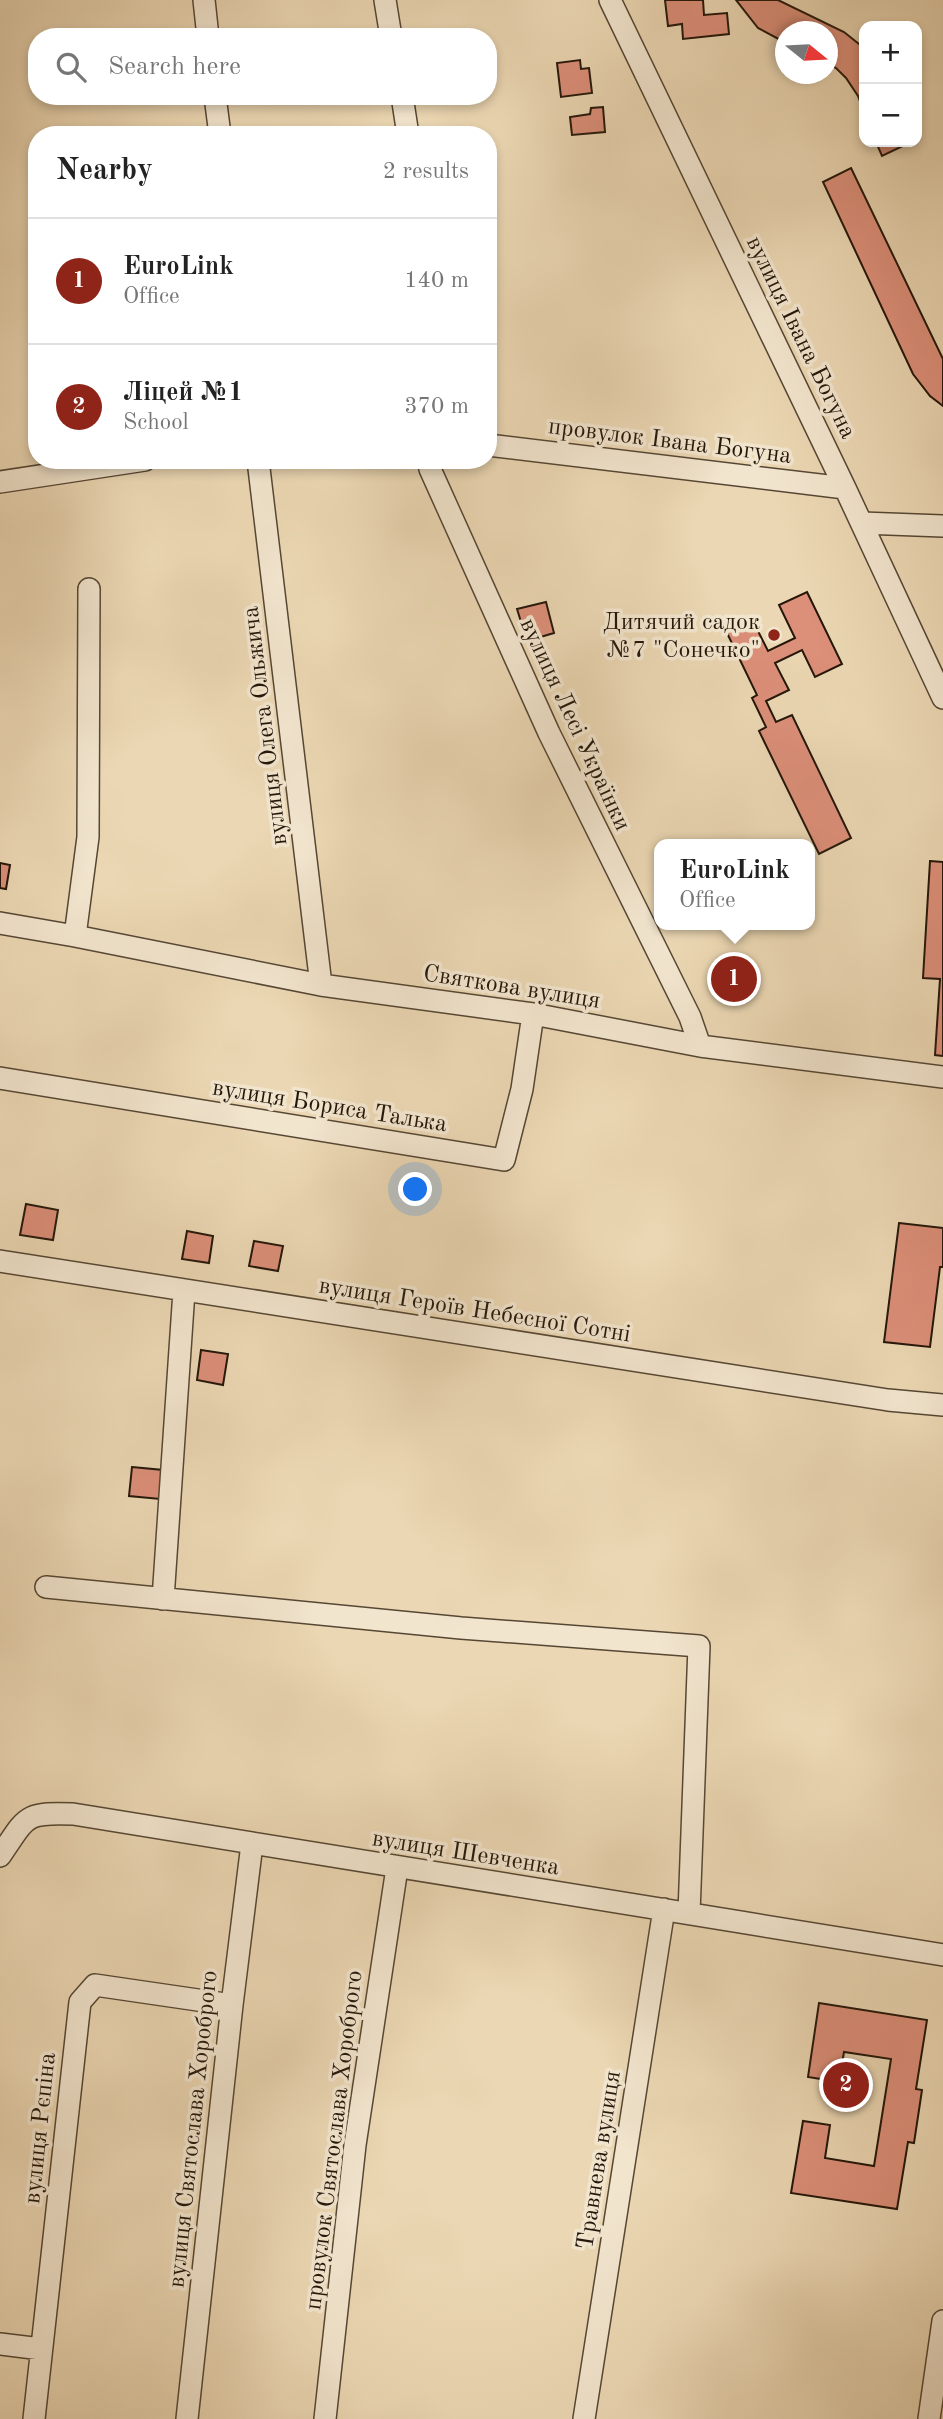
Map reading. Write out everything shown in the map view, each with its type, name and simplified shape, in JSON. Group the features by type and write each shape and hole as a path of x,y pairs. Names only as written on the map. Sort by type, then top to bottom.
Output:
{"street":[{"path":"204,0 207,28"},
{"path":"385,0 390,28"},
{"name":"вулиця Івана Богуна","path":"610,0 862,523 943,698"},
{"path":"216,105 219,126"},
{"path":"403,105 407,126"},
{"name":"провулок Івана Богуна","path":"497,446 845,488"},
{"path":"0,482 86,469"},
{"name":"вулиця Олега Ольжича","path":"259,469 321,985"},
{"name":"вулиця Лесі Українки","path":"430,469 549,733 690,1017 699,1045"},
{"path":"862,523 943,526"},
{"path":"75,936 88,837 89,589"},
{"name":"Святкова вулиця","path":"0,923 321,985 533,1014 699,1045 943,1077"},
{"name":"вулиця Бориса Талька","path":"0,1078 504,1160 522,1089 533,1014"},
{"name":"вулиця Героїв Небесної Сотні","path":"0,1261 888,1399 943,1405"},
{"path":"163,1599 184,1291"},
{"path":"46,1587 461,1628 699,1646 689,1913"},
{"name":"вулиця Шевченка","path":"0,1856 27,1818 41,1812 73,1814 943,1955"},
{"name":"вулиця Святослава Хороброго","path":"187,2419 252,1844"},
{"name":"провулок Святослава Хороброго","path":"325,2419 355,2145 397,1868"},
{"name":"Травнева вулиця","path":"584,2419 664,1909"},
{"name":"вулиця Рєпіна","path":"34,2419 80,2003 94,1985 232,2005"},
{"path":"929,2419 943,2321"},
{"path":"0,2344 41,2349"}],"building":[{"path":"665,0 703,0 704,15 727,13 729,34 683,39 682,24 668,26"},
{"path":"736,0 778,0 821,21 775,21 775,37 758,28"},
{"path":"838,29 859,44 859,99 838,70"},
{"path":"580,60 581,69 589,68 592,93 561,97 557,63"},
{"path":"603,107 605,132 572,135 570,117 590,114 591,108"},
{"path":"878,147 901,147 882,156"},
{"path":"851,168 943,359 943,406 930,396 913,374 823,182"},
{"path":"807,592 842,664 815,677 802,650 775,663 789,690 766,701 776,722 792,715 851,838 819,854 815,839 812,839 759,731 766,727 752,698 757,695 726,631 752,619 768,651 795,638 779,605"},
{"path":"546,602 554,633 527,641 517,609"},
{"path":"930,861 943,862 943,1056 935,1055 940,979 923,978"},
{"path":"0,863 10,865 6,889 0,888"},
{"path":"26,1204 58,1210 53,1240 20,1235"},
{"path":"899,1223 943,1228 943,1267 940,1267 930,1347 884,1342"},
{"path":"187,1231 213,1236 209,1263 182,1259"},
{"path":"254,1241 283,1246 278,1271 249,1266"},
{"path":"201,1350 228,1354 223,1385 197,1380"},
{"path":"132,1467 163,1470 160,1499 129,1496"},
{"path":"819,2003 927,2020 916,2089 922,2090 914,2143 908,2142 897,2209 791,2193 803,2121 830,2125 825,2158 874,2166 891,2059 844,2052 839,2082 808,2077"}],"place":[{"name":"Дитячий садок №7 \"Сонечко\"","path":"774,635"},
{"name":"EuroLink","path":"734,979"},
{"name":"Ліцей №1","path":"846,2085"}]}
